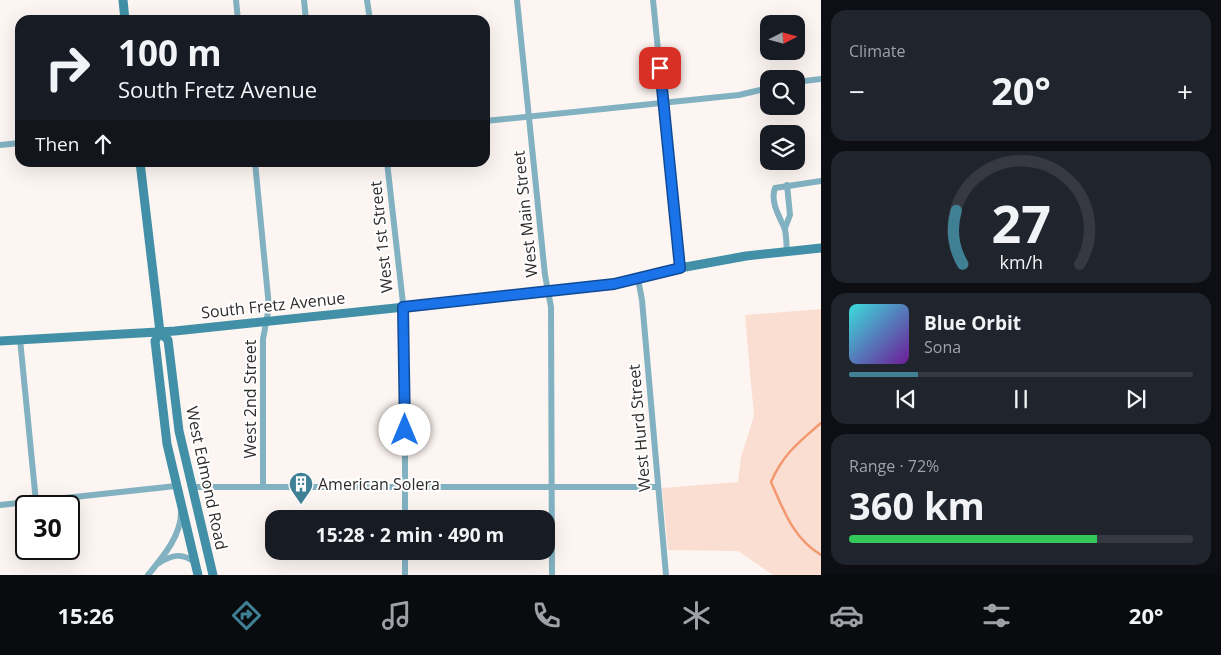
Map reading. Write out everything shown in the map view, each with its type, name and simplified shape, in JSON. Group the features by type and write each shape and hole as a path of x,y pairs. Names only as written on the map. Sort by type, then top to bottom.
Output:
{"street":[{"path":"123,0 124,15"},
{"path":"236,0 238,15"},
{"path":"304,0 306,15"},
{"path":"367,0 369,15"},
{"name":"West Main Street","path":"517,0 544,275 551,306 552,575"},
{"path":"653,0 680,268"},
{"path":"805,81 821,79"},
{"path":"490,120 739,95 760,90"},
{"path":"0,145 15,144"},
{"name":"West Edmond Road","path":"141,167 160,332 155,341 167,444 198,575"},
{"name":"West 2nd Street","path":"255,167 268,280 269,307 263,339 263,486"},
{"name":"West 1st Street","path":"388,167 405,321 405,510"},
{"path":"787,252 785,228 778,216 774,192 778,186 821,181"},
{"path":"785,228 790,215 787,185"},
{"name":"South Fretz Avenue","path":"0,341 160,332 548,292 614,284 680,268 821,248"},
{"name":"West Hurd Street","path":"638,279 642,300 666,575"},
{"name":"West Edmond Road","path":"160,332 168,340 178,431 213,575"},
{"path":"20,339 35,495"},
{"path":"192,487 406,485 658,487"},
{"path":"80,497 176,486"},
{"path":"148,575 178,528 181,503"},
{"path":"0,505 15,504"},
{"path":"156,565 165,559 182,555 196,564"},
{"path":"405,560 405,575"}],"shaded area":[{"path":"821,309 821,575 773,575 738,551 668,550 662,488 738,482 741,457 754,416 745,315"}],"waterway":[{"path":"821,423 786,456 771,482 796,532 811,548 821,555"}],"place":[{"name":"American Solera","path":"301,505"}],"route":[{"path":"405,430 405,321 403,307 614,284 680,268 660,68"}]}
